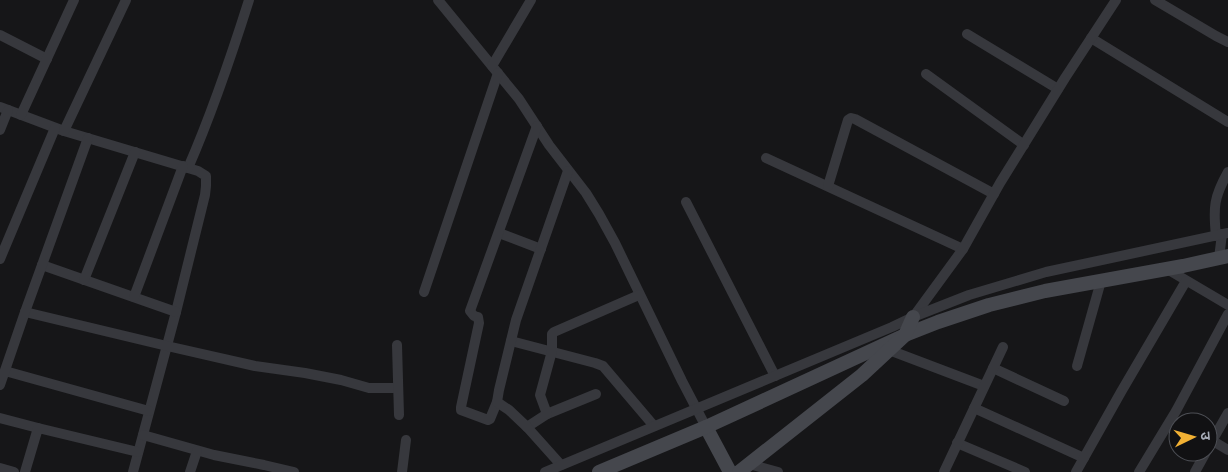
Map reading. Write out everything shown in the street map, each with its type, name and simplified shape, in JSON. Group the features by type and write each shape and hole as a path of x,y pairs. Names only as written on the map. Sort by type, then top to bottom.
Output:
{"street":[{"path":"21,115 74,0"},
{"path":"0,259 59,129 126,0"},
{"path":"134,297 185,167 203,132 249,0"},
{"path":"438,0 519,99 599,214 730,472"},
{"path":"424,292 495,70 531,0"},
{"path":"744,468 890,350 909,326 962,248 1058,90 1116,0"},
{"path":"1155,0 1228,42"},
{"path":"967,34 1058,90"},
{"path":"0,35 47,59"},
{"path":"1091,38 1228,122"},
{"path":"926,74 1024,145"},
{"path":"0,130 4,109 59,129 198,171 206,176 206,186 176,312 133,472"},
{"path":"828,186 848,120 851,118 864,123 994,194"},
{"path":"537,126 470,311 478,318 479,323 461,407 461,410 464,412 488,420 492,416 516,320 568,171"},
{"path":"0,385 88,138"},
{"path":"84,280 135,152"},
{"path":"766,158 962,248"},
{"path":"1222,245 1214,207 1216,196 1228,172"},
{"path":"686,202 775,376"},
{"path":"498,233 541,250"},
{"path":"599,472 702,418 775,376 892,327 938,322 1004,301 1045,291 1167,269 1222,245"},
{"path":"545,472 654,426 702,418 909,326 969,295 1046,272 1222,245"},
{"path":"42,265 176,312"},
{"path":"1167,269 1228,305"},
{"path":"1077,366 1102,280"},
{"path":"1076,472 1120,392 1186,281"},
{"path":"547,414 540,395 552,351 554,332 639,295"},
{"path":"25,312 255,366 305,373 369,388 398,388"},
{"path":"1180,412 1228,314"},
{"path":"511,341 604,366 654,426"},
{"path":"397,345 399,415"},
{"path":"944,472 1003,347"},
{"path":"890,350 984,386"},
{"path":"993,368 1064,401"},
{"path":"5,371 149,411"},
{"path":"527,427 547,414 596,394"},
{"path":"496,402 509,410 527,427 561,466"},
{"path":"974,408 1084,458"},
{"path":"1218,428 1228,413"},
{"path":"0,418 138,452"},
{"path":"25,472 38,428"},
{"path":"1139,472 1168,431"},
{"path":"142,435 214,456 294,472"},
{"path":"402,472 406,440"},
{"path":"957,443 1025,472"},
{"path":"190,472 197,451"},
{"path":"0,468 14,472"},
{"path":"744,468 778,472"}]}
